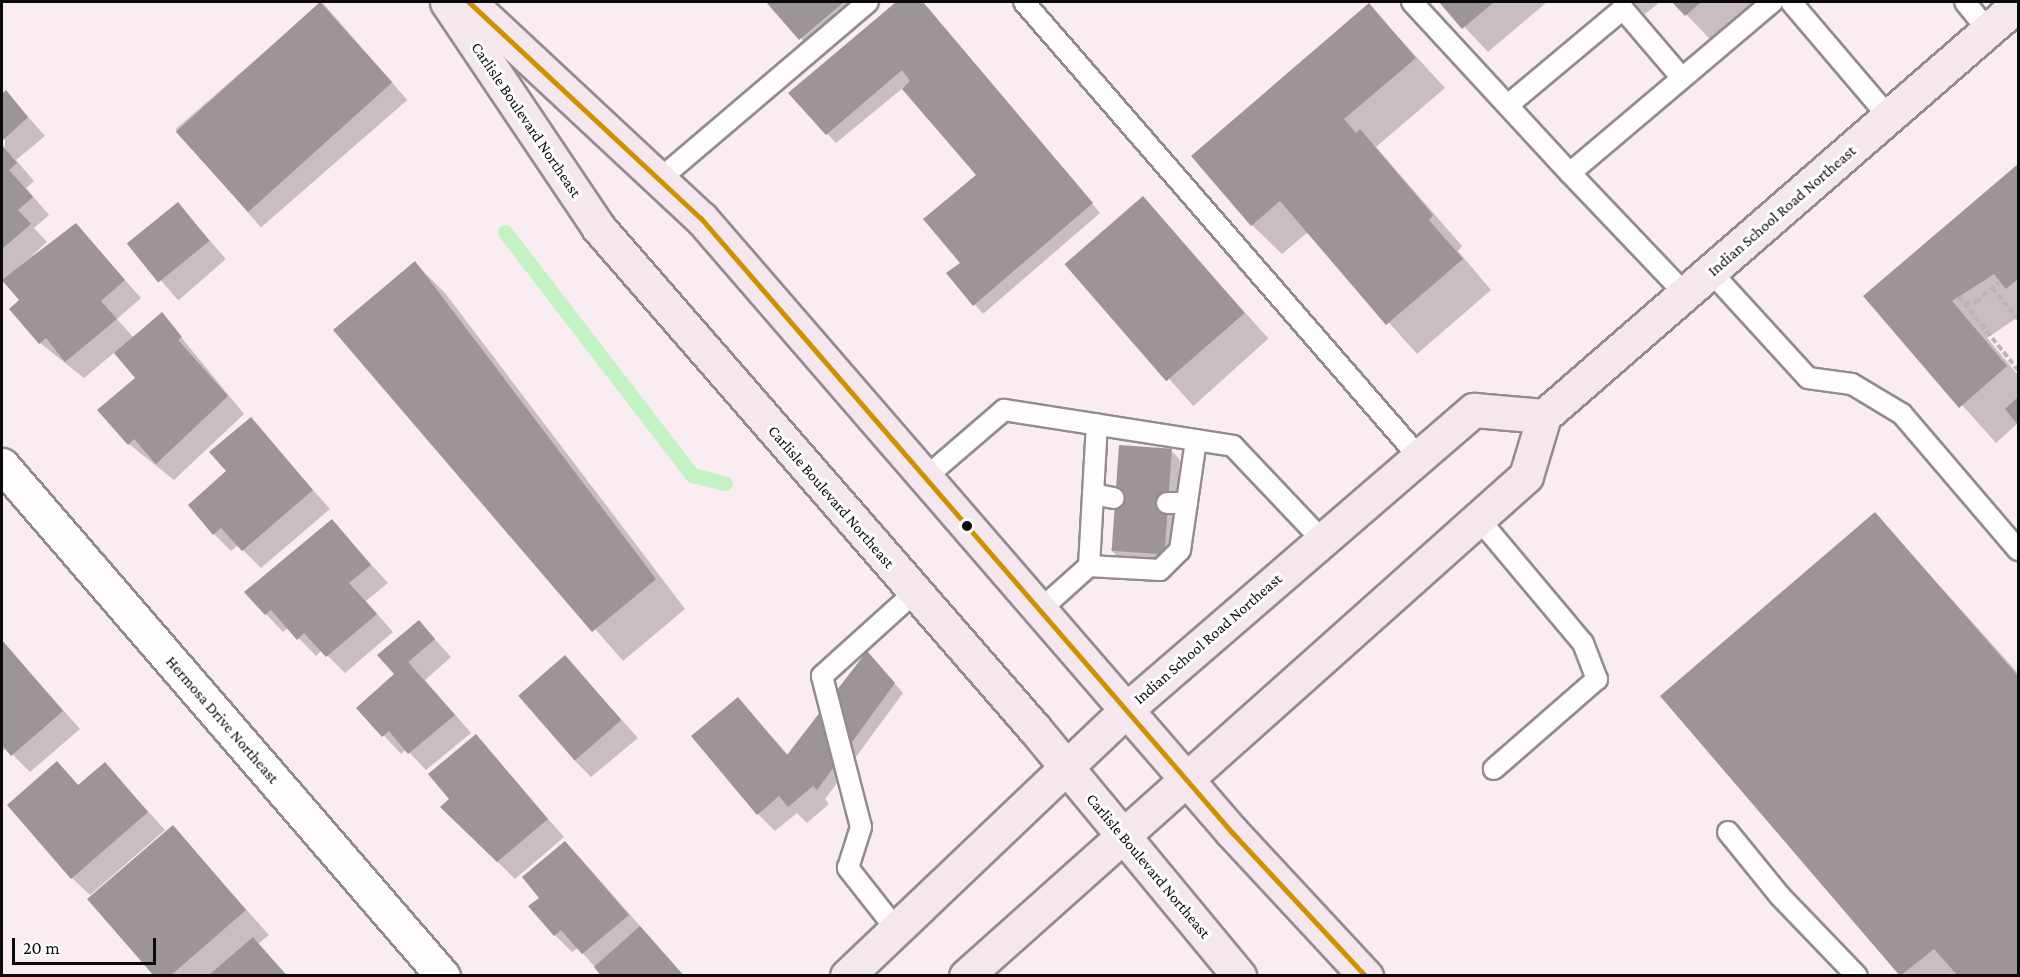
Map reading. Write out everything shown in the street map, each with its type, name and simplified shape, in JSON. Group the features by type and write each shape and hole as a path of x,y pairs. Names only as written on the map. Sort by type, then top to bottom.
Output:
{"main road":[{"name":"Carlisle Boulevard Northeast","path":"447,2 598,227 1065,766 1239,975"},
{"name":"Carlisle Boulevard Northeast","path":"469,2 701,218 1184,775 1366,975"},
{"name":"Indian School Road Northeast","path":"847,975 1127,709 1474,410 1544,416 1712,273 2019,4"},
{"path":"966,975 1184,775 1526,476 1544,416"}],"street":[{"name":"Hermosa Drive Northeast","path":"2,465 443,975"}],"lane":[{"path":"660,179 868,2"},
{"path":"1024,2 1419,458"},
{"path":"1412,2 1686,295"},
{"path":"1570,173 1772,2"},
{"path":"1791,2 1889,117"},
{"path":"1965,2 1988,30"},
{"path":"1508,105 1623,9 1681,77"},
{"path":"1712,273 1808,378 1852,384 1902,414 2019,549"},
{"path":"926,477 1004,410 1097,424 1233,446 1323,541"},
{"path":"1040,610 1089,566 1097,424"},
{"path":"1089,566 1160,570 1180,550 1196,440"},
{"path":"1093,494 1114,498"},
{"path":"1167,504 1187,503"},
{"path":"1478,518 1577,635 1597,679 1494,769"},
{"path":"896,929 848,868 861,827 822,675 914,593"},
{"path":"1728,832 1854,974"}],"path":[{"path":"1964,303 1976,302 1999,282"},
{"path":"1992,288 2019,319"},
{"path":"1959,297 2019,370"}],"building":[{"path":"320,2 392,82 248,212 176,132"},
{"path":"766,2 844,2 799,40"},
{"path":"896,2 923,2 1093,203 973,306 946,273 960,263 923,219 976,175 902,89 910,81 902,70 826,135 788,93"},
{"path":"1439,2 1494,2 1462,29"},
{"path":"1672,2 1701,2 1685,16"},
{"path":"1369,3 1416,58 1344,119 1356,133 1360,129 1433,215 1429,220 1463,259 1386,325 1280,201 1251,226 1191,156"},
{"path":"6,90 28,117 2,141 2,94"},
{"path":"2,145 17,163 9,170 33,197 18,210 31,224 2,249"},
{"path":"2018,164 2018,279 2006,289 1994,274 1952,301 2007,366 1959,408 1863,296"},
{"path":"1143,196 1245,313 1166,381 1065,264"},
{"path":"178,202 209,241 158,282 127,244"},
{"path":"76,223 125,280 101,301 117,319 65,362 46,338 39,344 9,309 19,300 2,280"},
{"path":"415,261 656,579 592,632 333,330"},
{"path":"162,312 182,337 178,340 228,396 156,464 134,439 128,445 97,410 135,378 114,353"},
{"path":"2018,397 2018,425 2005,409"},
{"path":"251,417 313,490 242,551 221,528 213,535 188,505 226,471 209,452"},
{"path":"1119,445 1172,449 1164,554 1112,551"},
{"path":"1875,512 2018,676 2018,976 1958,976 1934,949 1900,976 1660,696"},
{"path":"332,519 371,565 349,583 377,614 326,657 304,633 297,640 271,610 265,615 244,592"},
{"path":"419,620 435,639 408,662 455,715 408,754 389,731 382,737 356,708 394,674 377,655"},
{"path":"2,640 63,711 11,756 2,745"},
{"path":"867,651 895,683 817,790 813,786 788,807 779,796 757,815 691,736 738,697 787,755"},
{"path":"565,655 621,720 575,761 518,696"},
{"path":"476,734 548,819 497,862 440,807 449,799 428,774"},
{"path":"57,761 78,785 105,762 148,812 71,879 7,805"},
{"path":"173,825 246,910 170,976 154,976 87,899"},
{"path":"565,841 629,915 582,954 561,930 554,936 528,906 539,898 522,877"},
{"path":"640,926 684,976 601,976 594,967"},
{"path":"253,937 287,976 208,976"}],"waterway":[{"path":"505,232 692,475 725,483"}],"transit line":[{"path":"469,2 701,218 1232,832 1366,976"}]}
